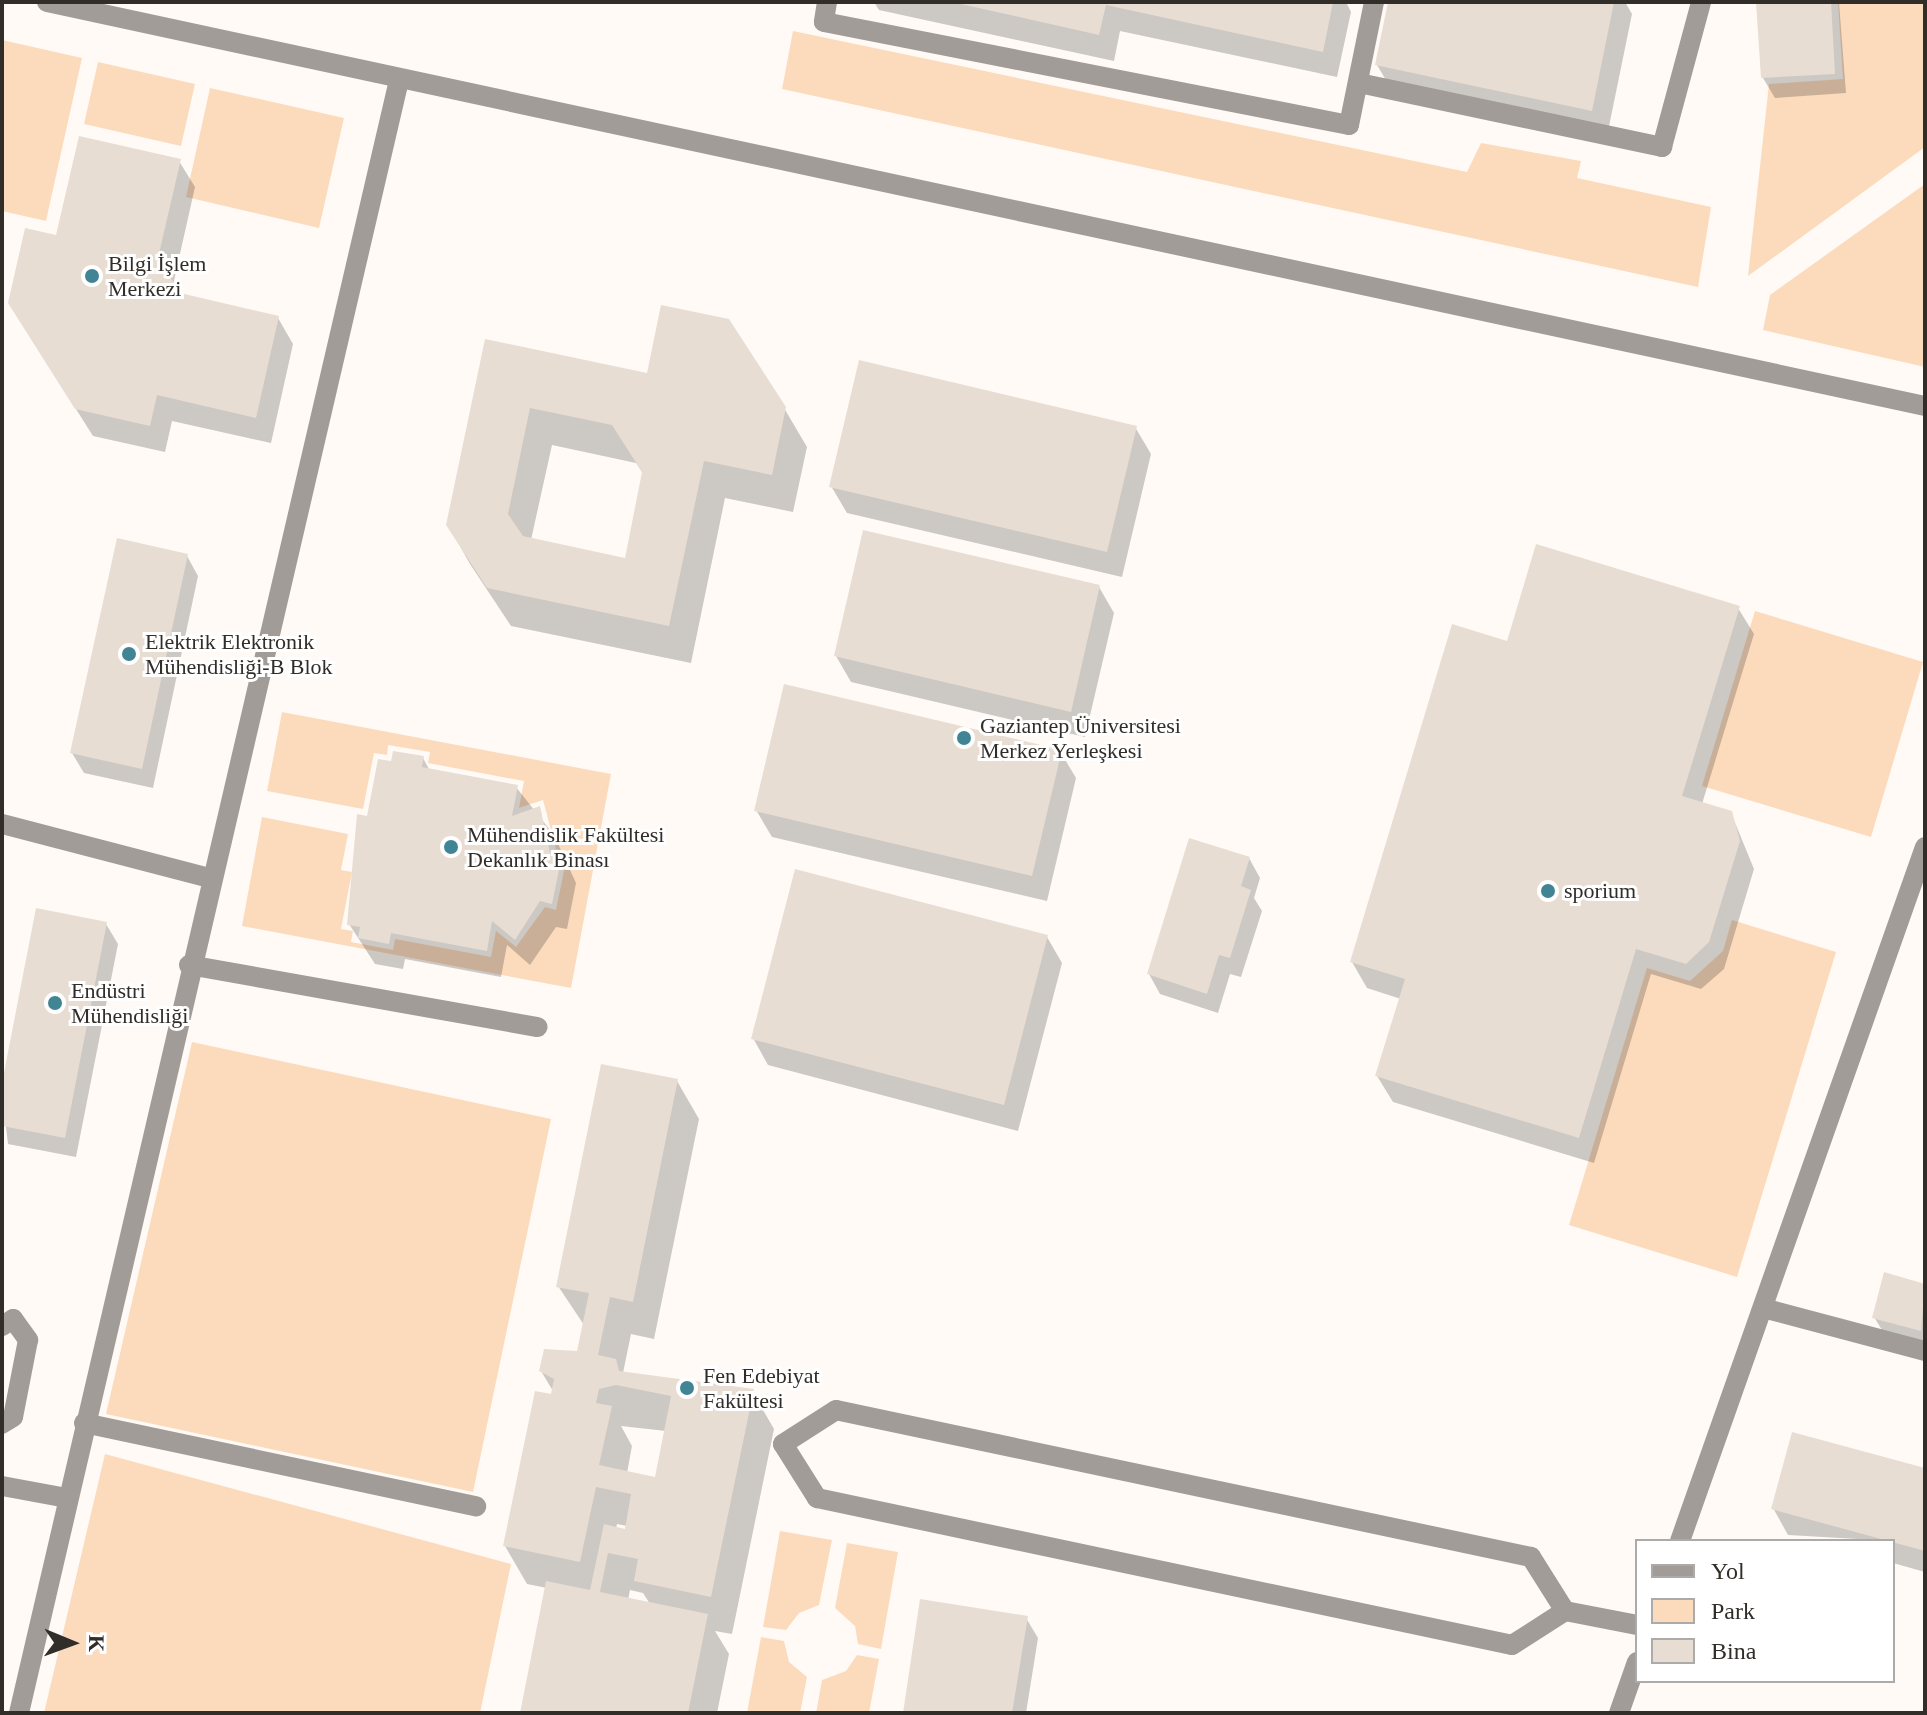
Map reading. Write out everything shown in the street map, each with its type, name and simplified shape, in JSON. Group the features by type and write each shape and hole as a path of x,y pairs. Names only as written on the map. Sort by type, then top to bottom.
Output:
{"street":[{"path":"47,2 1925,406"},
{"path":"827,2 824,22 1349,125 1374,2"},
{"path":"1359,83 1662,147 1701,2"},
{"path":"19,1713 209,878 399,80"},
{"path":"2,824 209,878"},
{"path":"1681,1539 1925,847"},
{"path":"189,965 538,1027"},
{"path":"1763,1308 1925,1351"},
{"path":"2,1326 13,1319 28,1340 13,1417 2,1424"},
{"path":"1565,1611 1531,1557 1485,1547 836,1410 783,1444 817,1498 1512,1645 1565,1611 1635,1625"},
{"path":"84,1423 476,1506"},
{"path":"2,1486 67,1498"},
{"path":"1619,1713 1635,1668"}],"green space":[{"path":"1838,2 1925,2 1925,147 1748,276 1769,84 1843,79"},
{"path":"793,31 1467,172 1481,143 1581,161 1577,178 1711,207 1698,287 782,89"},
{"path":"2,40 82,58 46,221 2,211"},
{"path":"98,62 195,84 181,146 84,124"},
{"path":"210,88 344,118 319,228 186,197"},
{"path":"1925,184 1925,367 1763,330 1770,295"},
{"path":"1755,611 1923,662 1871,837 1702,786"},
{"path":"282,712 611,774 571,988 242,926 262,817 348,834 341,870 352,872 341,929 353,931 351,942 393,950 395,939 491,957 496,931 516,947 545,907 556,910 568,851 556,849 543,800 519,808 524,781 428,763 430,752 388,745 387,755 374,753 363,809 267,791"},
{"path":"1732,920 1836,952 1737,1277 1569,1225 1647,968 1690,981 1723,951"},
{"path":"192,1042 551,1119 473,1492 106,1414"},
{"path":"105,1454 511,1564 480,1713 44,1713"},
{"path":"780,1531 832,1540 819,1605 799,1613 786,1630 763,1627"},
{"path":"847,1543 898,1552 881,1649 858,1644 855,1626 835,1608"},
{"path":"761,1637 784,1641 789,1662 807,1677 800,1713 747,1713"},
{"path":"857,1655 879,1659 869,1713 816,1713 822,1680 846,1671"}],"building":[{"path":"952,2 1333,2 1323,52 1106,5 1099,35"},
{"path":"1388,2 1614,2 1592,111 1375,65"},
{"path":"1756,2 1831,2 1835,74 1761,78"},
{"name":"Bilgi İşlem Merkezi","path":"79,136 181,159 158,258 180,293 279,316 256,418 157,395 150,426 75,409 8,303 25,228 56,235"},
{"path":"661,305 729,319 786,407 772,475 704,461 669,626 487,588 446,525 485,339 647,373","holes":["530,408 612,425 642,472 625,558 523,536 508,514"]},
{"path":"859,360 1137,426 1107,552 829,487"},
{"path":"863,530 1100,585 1071,712 834,656"},
{"name":"Elektrik Elektronik Mühendisliği-B Blok","path":"117,538 188,554 142,769 70,753"},
{"name":"sporium","path":"1536,544 1740,606 1682,796 1732,811 1740,841 1709,942 1686,964 1636,949 1579,1138 1375,1076 1405,979 1350,962 1452,624 1507,641"},
{"path":"784,684 1062,750 1032,876 754,811"},
{"name":"Mühendislik Fakültesi Dekanlık Binası","path":"393,751 424,756 422,767 518,785 512,816 540,806 550,853 562,855 552,904 540,901 515,940 492,921 487,951 391,933 389,944 358,938 360,927 347,925 357,814 367,816 378,759 391,761"},
{"path":"1189,838 1250,857 1241,886 1251,890 1230,958 1219,955 1207,994 1147,974"},
{"path":"795,869 1048,935 1004,1105 751,1039"},
{"name":"Endüstri Mühendisliği","path":"36,908 107,922 65,1138 2,1126 2,1083"},
{"name":"Fen Edebiyat Fakültesi","path":"601,1064 678,1079 633,1302 610,1297 598,1355 616,1359 619,1371 754,1389 711,1597 634,1581 638,1559 608,1553 600,1592 708,1614 688,1713 520,1713 546,1581 590,1590 604,1524 625,1529 631,1494 596,1487 580,1562 503,1546 535,1391 551,1394 554,1379 539,1371 544,1349 577,1351 589,1293 556,1287","holes":["616,1385 671,1396 655,1477 599,1465 612,1406 596,1403 599,1389"]},
{"path":"1884,1272 1925,1284 1921,1331 1872,1318"},
{"path":"1792,1432 1925,1468 1925,1551 1895,1543 1895,1539 1881,1539 1771,1509"},
{"path":"920,1599 1028,1616 1012,1713 903,1713"}],"place":[{"name":"Bilgi İşlem Merkezi","path":"92,276"},
{"name":"Elektrik Elektronik Mühendisliği-B Blok","path":"129,654"},
{"name":"Gaziantep Üniversitesi Merkez Yerleşkesi","path":"964,738"},
{"name":"Mühendislik Fakültesi Dekanlık Binası","path":"451,847"},
{"name":"sporium","path":"1548,891"},
{"name":"Endüstri Mühendisliği","path":"55,1003"},
{"name":"Fen Edebiyat Fakültesi","path":"687,1388"}]}
